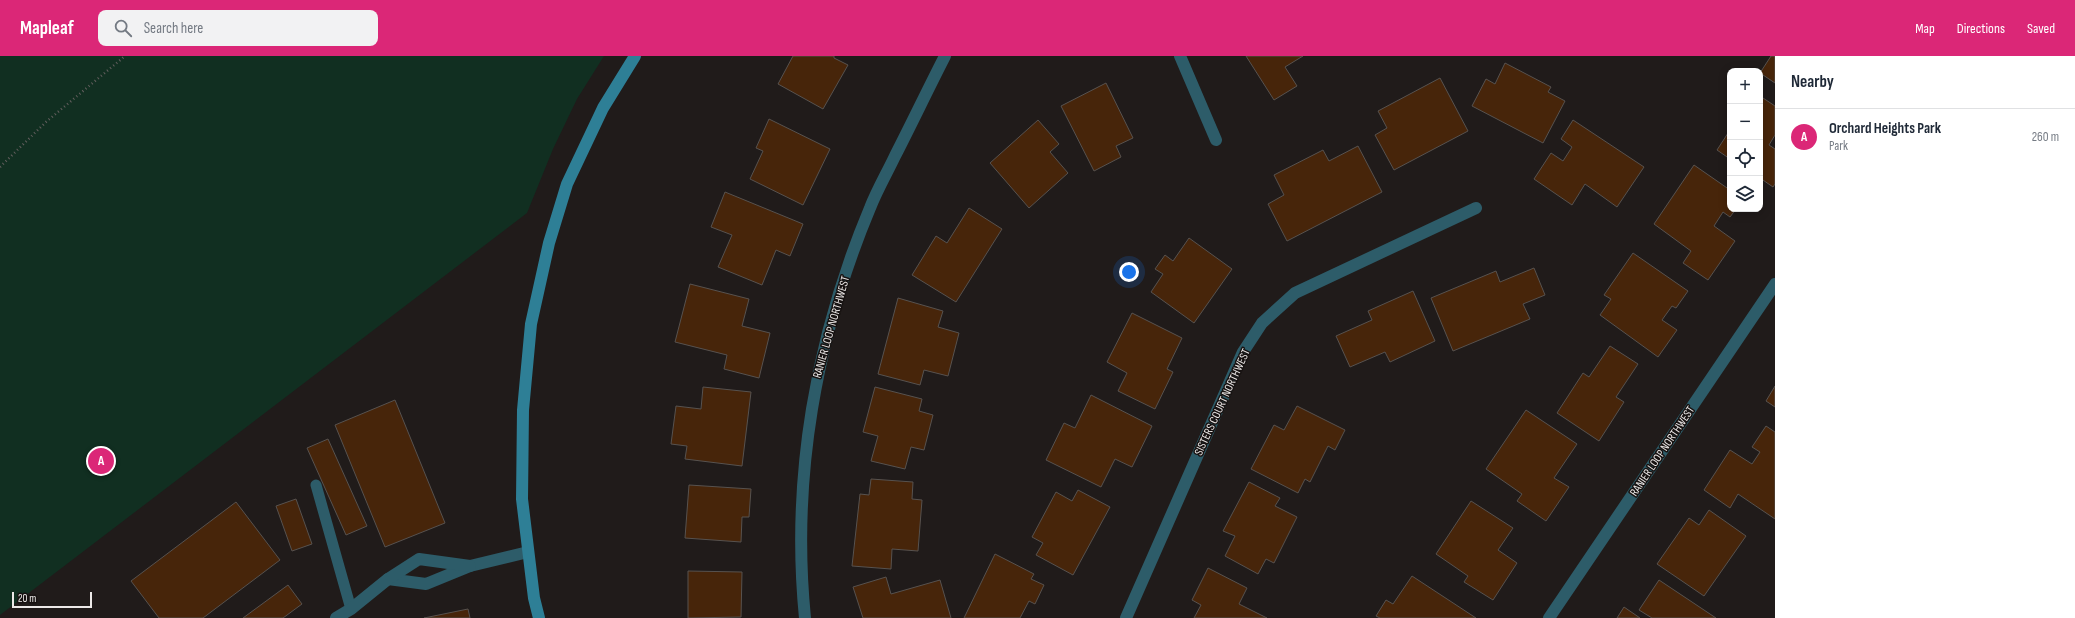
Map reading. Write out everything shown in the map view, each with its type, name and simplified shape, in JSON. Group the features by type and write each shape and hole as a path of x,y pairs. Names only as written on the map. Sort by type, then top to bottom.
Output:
{"main road":[{"path":"540,618 534,598 522,499 523,410 531,324 549,243 567,184 603,108 635,56"}],"street":[{"name":"RANIER LOOP NORTHWEST","path":"805,618 800,535 806,444 818,369 843,282 870,207 945,56"},
{"path":"1180,56 1216,140"},
{"name":"SISTERS COURT NORTHWEST","path":"1126,618 1243,352 1262,323 1295,293 1476,208"},
{"name":"RANIER LOOP NORTHWEST","path":"1549,618 1775,284"},
{"path":"388,579 426,584 470,566 528,552"},
{"path":"336,618 352,614 388,579 419,559 470,566"}],"lane":[{"path":"316,486 352,614"}],"path":[{"path":"0,167 46,122 125,56"}],"green space":[{"path":"0,56 604,56 577,99 553,149 527,213 0,615"}],"building":[{"path":"793,56 834,56 834,58 848,65 823,109 778,84"},
{"path":"1246,56 1303,56 1285,67 1297,86 1274,100"},
{"path":"1771,56 1775,56 1775,83 1763,75 1763,68"},
{"path":"1505,63 1551,87 1548,92 1565,101 1543,143 1472,106 1486,79 1495,84"},
{"path":"1440,78 1468,131 1394,170 1375,135 1387,128 1378,111"},
{"path":"1106,83 1133,138 1116,146 1121,157 1094,171 1061,106"},
{"path":"1763,98 1775,106 1775,135 1769,145 1775,149 1775,184 1773,187 1763,180"},
{"path":"769,119 830,149 803,205 750,179 763,151 756,148"},
{"path":"1038,120 1059,144 1050,152 1068,173 1029,208 990,163"},
{"path":"1573,120 1644,167 1617,207 1585,184 1572,205 1534,179 1551,153 1563,161 1572,147 1561,139"},
{"path":"1727,135 1727,157 1717,150"},
{"path":"1358,146 1382,192 1287,241 1268,204 1284,195 1274,175 1323,150 1329,161"},
{"path":"1694,165 1727,188 1727,212 1734,212 1730,217 1723,212 1714,226 1735,241 1708,280 1683,263 1691,251 1654,224"},
{"path":"725,192 803,224 790,256 776,250 762,285 718,267 732,235 711,227"},
{"path":"969,208 1002,229 956,302 912,275 936,236 947,243"},
{"path":"1189,238 1232,269 1194,323 1151,292 1163,274 1155,269 1165,255 1173,261"},
{"path":"1633,253 1688,291 1676,308 1672,306 1662,320 1677,330 1658,357 1600,315 1611,299 1604,295"},
{"path":"1534,268 1545,295 1523,304 1530,319 1453,351 1431,298 1496,271 1500,282"},
{"path":"690,284 749,299 742,326 770,333 759,378 724,369 727,355 675,342"},
{"path":"1413,291 1435,341 1390,362 1385,352 1350,367 1336,336 1372,320 1368,311"},
{"path":"898,298 943,311 938,327 959,333 948,376 924,370 920,385 878,374"},
{"path":"1132,313 1182,338 1167,369 1173,372 1155,409 1118,391 1127,373 1107,362"},
{"path":"1610,346 1638,364 1616,397 1624,402 1599,441 1557,413 1583,373 1589,377"},
{"path":"1775,386 1775,407 1766,401"},
{"path":"703,387 751,392 742,466 685,459 687,446 671,444 676,406 701,409"},
{"path":"875,387 922,399 919,411 933,415 924,450 911,447 905,469 871,461 878,436 863,432"},
{"path":"1091,395 1152,426 1132,467 1115,459 1101,487 1046,460 1064,423 1075,428"},
{"path":"395,400 445,523 385,547 335,425"},
{"path":"1297,406 1345,430 1335,450 1328,446 1310,482 1305,479 1298,493 1251,469 1274,425 1284,430"},
{"path":"1526,410 1577,444 1554,478 1569,487 1546,521 1517,501 1522,494 1486,469"},
{"path":"1766,426 1775,432 1775,519 1738,494 1730,508 1704,490 1730,450 1752,464 1760,452 1752,447"},
{"path":"328,439 367,526 346,535 307,448"},
{"path":"871,479 913,482 912,499 922,500 918,551 892,549 891,569 852,566 860,494 869,495"},
{"path":"1249,482 1280,498 1275,506 1297,517 1274,563 1266,559 1258,574 1225,556 1235,536 1223,531"},
{"path":"689,485 751,489 749,517 742,517 741,542 685,538"},
{"path":"1078,490 1110,507 1073,575 1036,555 1043,543 1032,537 1056,492 1072,501"},
{"path":"296,499 312,544 292,551 276,506"},
{"path":"1471,501 1513,528 1498,550 1517,563 1493,600 1464,582 1468,576 1436,554"},
{"path":"236,502 280,560 203,618 159,618 131,581"},
{"path":"1709,510 1746,536 1704,596 1657,564 1689,518 1699,525"},
{"path":"995,554 1034,574 1031,579 1044,585 1035,604 1029,601 1020,618 964,618"},
{"path":"1208,568 1247,588 1239,604 1267,618 1194,618 1201,605 1192,600"},
{"path":"688,571 742,572 741,617 688,618"},
{"path":"1412,576 1476,618 1380,618 1376,616 1386,600 1393,604"},
{"path":"886,577 891,594 940,580 951,618 863,618 853,587"},
{"path":"1659,580 1716,618 1652,618 1639,610"},
{"path":"288,585 302,604 283,618 243,618"},
{"path":"1624,607 1640,618 1617,618"},
{"path":"468,609 470,618 424,618"}],"place":[{"name":"Orchard Heights Park","path":"101,461"}]}
